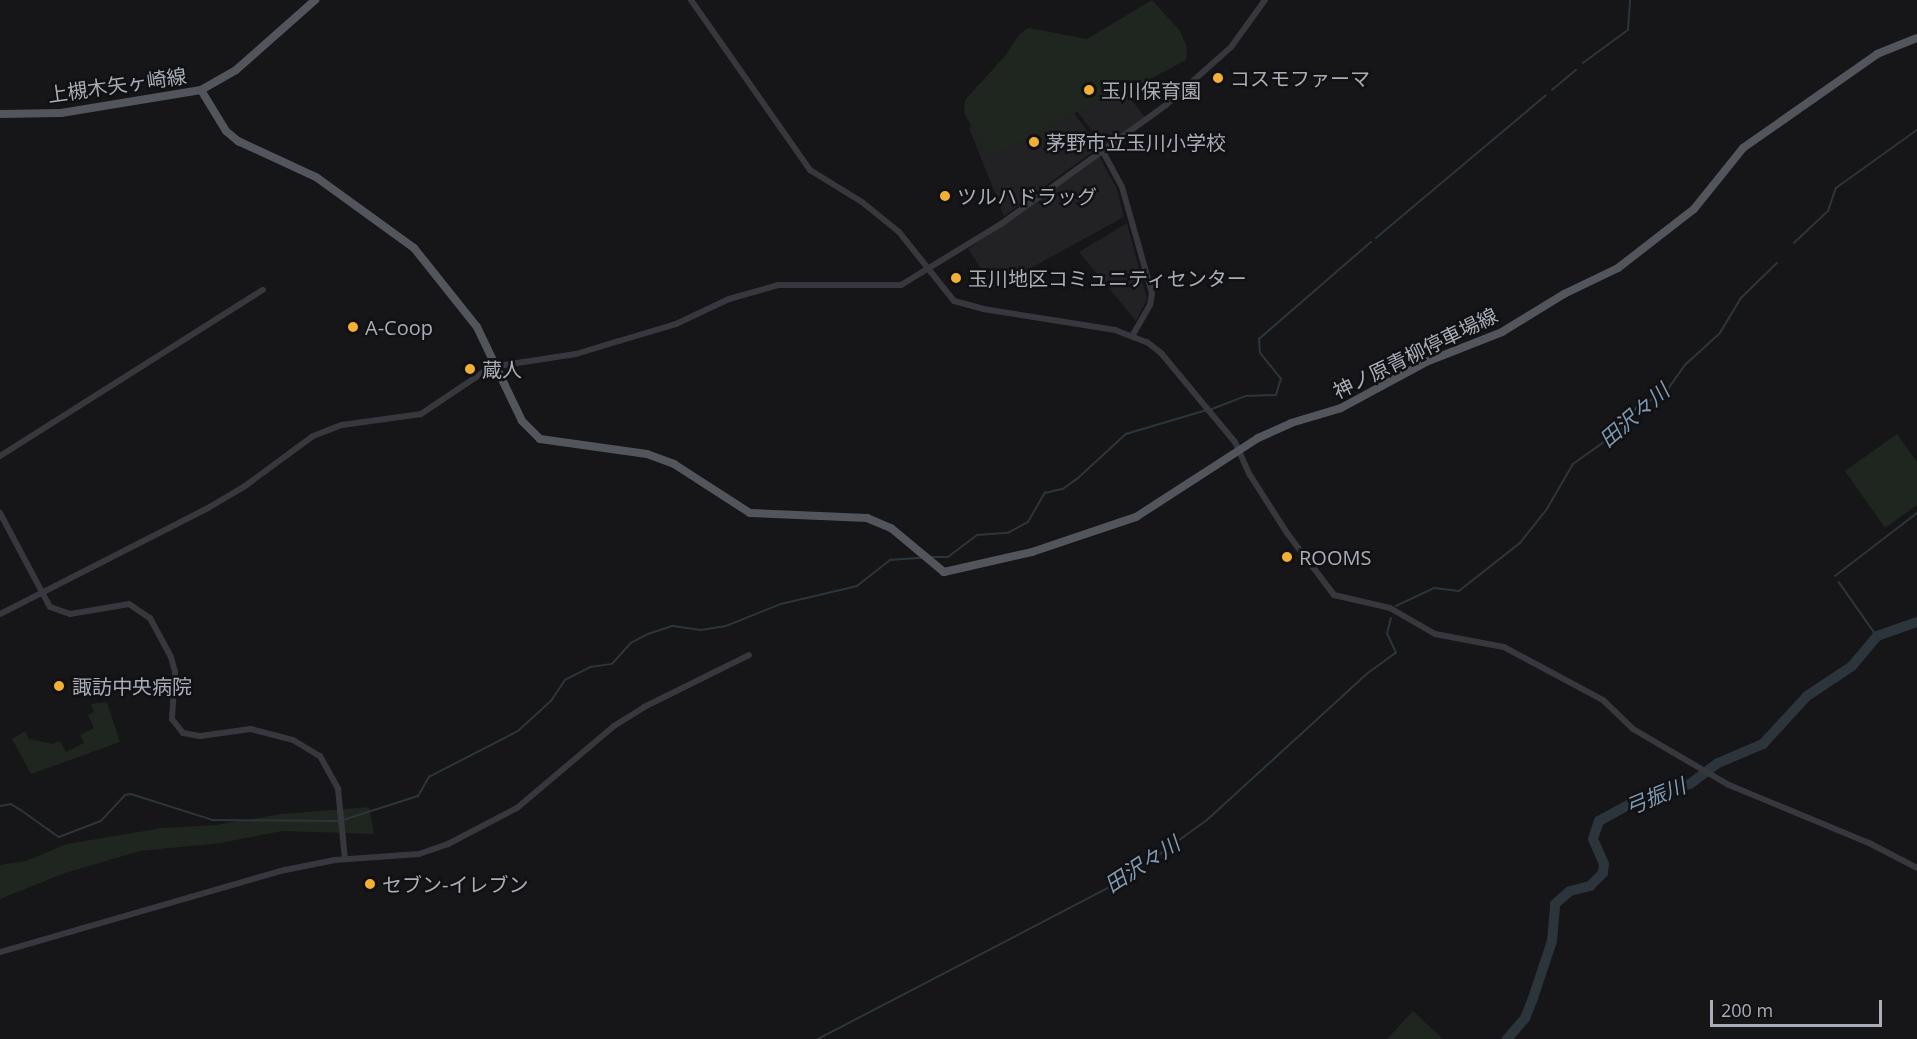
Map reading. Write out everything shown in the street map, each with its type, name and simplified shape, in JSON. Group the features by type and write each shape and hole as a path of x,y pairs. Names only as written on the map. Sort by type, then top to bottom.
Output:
{"main road":[{"name":"上槻木矢ヶ崎線","path":"0,114 61,112 201,90 236,70 315,0"},
{"name":"神ノ原青柳停車場線","path":"201,90 226,131 238,141 316,177 414,248 477,327 498,365 522,421 540,439 647,454 674,464 750,513 867,518 891,528 944,572 1032,552 1136,517 1240,449 1291,423 1341,408 1426,362 1502,332 1564,294 1630,262 1695,209 1743,148 1877,54 1917,38"}],"street":[{"path":"691,0 810,170 862,202 899,232 954,301 966,306 1133,335 1161,353 1240,449 1250,475 1287,533 1335,595 1390,608 1435,634 1504,647 1603,700 1633,729 1729,785 1869,843 1917,868"},
{"path":"0,614 236,492 320,432 421,414 498,365 597,348 676,324 729,299 778,285 901,285 1001,224 1198,78 1231,47 1265,0"},
{"path":"1102,150 1122,187 1152,293 1133,335"},
{"path":"0,456 263,290"},
{"path":"0,513 40,594 51,607 70,614 118,603 143,610 171,657 175,672 171,710 183,733 200,736 226,729 251,729 293,740 320,756 329,767 339,792 345,859"},
{"path":"0,952 274,873 345,859 419,854 492,823 516,808 614,726 644,707 749,655"}],"shaded area":[{"path":"1152,0 1180,31 1187,47 1186,60 1131,89 1088,106 1005,150 993,155 986,150 964,113 965,100 1005,56 1019,35 1028,28 1087,39"},
{"name":"玉川保育園","path":"1040,62 1129,97 1145,117 1100,149 1093,132"},
{"name":"茅野市立玉川小学校","path":"1034,70 1048,77 1089,134 1095,150 1004,216 969,128"},
{"name":"茅野市立玉川小学校","path":"1099,156 1117,189 1124,217 994,288 968,249"},
{"path":"1127,223 1147,299 1136,321 1079,252"},
{"path":"1897,434 1917,462 1917,505 1885,528 1845,471"},
{"path":"107,702 120,742 31,774 12,739 25,731 29,739 53,744 60,741 66,752 84,743 80,735 94,728 88,715 94,712 91,704"},
{"path":"369,807 374,834 282,831 221,843 140,851 65,873 0,899 0,865 26,861 67,844 162,828 216,825 282,814"},
{"path":"1413,1011 1443,1039 1387,1039"}],"waterway":[{"path":"1583,63 1628,30 1630,0"},
{"path":"1552,90 1576,70"},
{"path":"1376,238 1545,96"},
{"name":"田沢々川","path":"1794,243 1828,211 1836,188 1917,130"},
{"path":"1212,409 1246,396 1276,395 1281,379 1260,353 1259,339 1371,242"},
{"name":"田沢々川","path":"1396,606 1434,588 1459,591 1520,543 1547,509 1573,464 1625,427 1636,408 1666,392 1685,365 1720,333 1741,298 1777,263"},
{"path":"932,557 948,557 977,535 1008,533 1028,522 1045,493 1063,489 1077,479 1126,434 1207,410"},
{"path":"1835,576 1917,513"},
{"path":"343,820 418,796 429,777 518,731 551,701 565,680 590,667 612,664 631,643 648,634 673,626 701,630 726,626 781,604 857,586 890,560 921,558"},
{"path":"1839,582 1877,636"},
{"name":"田沢々川","path":"818,1039 1125,879 1207,820 1368,673 1396,653 1387,634 1391,618"},
{"name":"弓振川","path":"1507,1039 1525,1018 1533,998 1552,941 1555,904 1570,891 1590,886 1603,873 1604,864 1593,839 1599,821 1641,798 1690,784 1718,763 1763,744 1807,696 1852,666 1877,636 1917,622"},
{"path":"0,806 11,804 59,837 101,821 125,795 131,794 213,820 338,821"}],"place":[{"name":"コスモファーマ","path":"1218,78"},
{"name":"玉川保育園","path":"1089,90"},
{"name":"茅野市立玉川小学校","path":"1034,142"},
{"name":"ツルハドラッグ","path":"945,196"},
{"name":"玉川地区コミュニティセンター","path":"956,278"},
{"name":"A-Coop","path":"353,327"},
{"name":"蔵人","path":"470,369"},
{"name":"ROOMS","path":"1287,557"},
{"name":"諏訪中央病院","path":"59,686"},
{"name":"セブン-イレブン","path":"370,884"}]}
